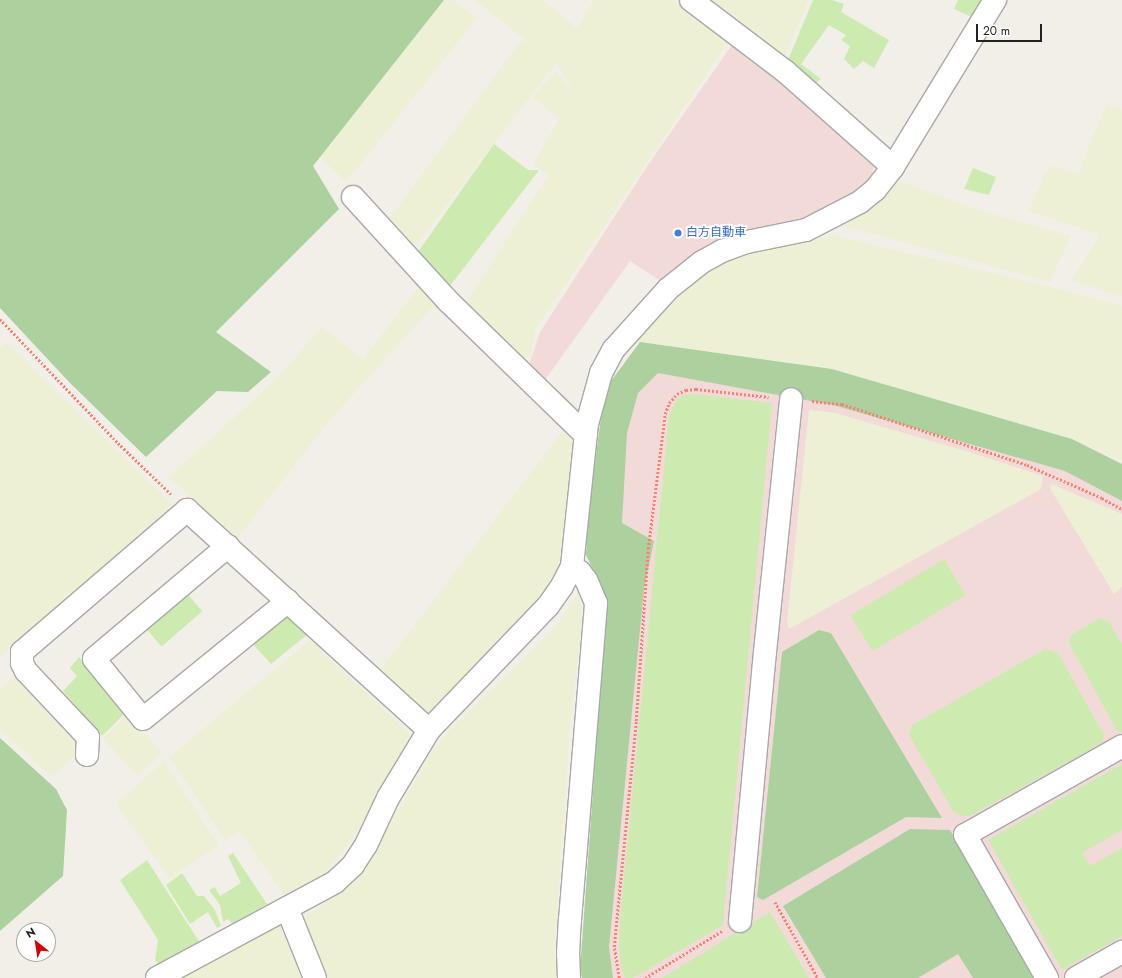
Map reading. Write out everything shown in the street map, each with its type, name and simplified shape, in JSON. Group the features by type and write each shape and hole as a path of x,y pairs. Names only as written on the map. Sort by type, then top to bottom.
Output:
{"street":[{"path":"692,0 786,72 893,167"},
{"path":"158,978 334,882 353,865 366,845 388,798 429,730 548,606 562,586 572,566 586,435 592,400 601,373 614,349 668,289 702,262 722,251 747,242 806,230 860,202 875,190 893,167 995,0"},
{"path":"354,197 448,301 586,435"},
{"path":"740,921 764,660 791,399"},
{"path":"87,755 88,737 26,671 22,663 22,652 187,510 429,730"},
{"path":"228,546 94,659 143,719 288,601"},
{"path":"569,978 568,954 570,920 596,603 586,580 580,572 572,566"},
{"path":"1047,978 965,835 1122,746"},
{"path":"287,908 315,978"},
{"path":"1076,978 1122,952"}],"path":[{"path":"0,320 118,443 187,510"},
{"path":"775,902 818,978"},
{"path":"645,978 740,921"}],"shaded area":[{"path":"734,42 853,139 875,163 870,181 852,197 795,221 757,229 664,283 630,261 545,380 529,365 540,332 648,165"},
{"path":"640,342 1122,464 1122,978 582,978 580,970 607,599 586,555 611,381"}],"green space":[{"path":"0,0 444,0 313,166 339,209 216,332 271,372 248,392 217,391 146,457 69,382 0,308"},
{"path":"444,0 453,0 477,18 346,182 320,157"},
{"path":"474,0 543,0 577,28 594,0 672,0 729,41 536,328 531,354 521,361 466,302 549,175 533,164 559,119 533,97 556,71 576,96 556,63 414,248 389,219 522,39 540,51"},
{"path":"707,0 809,0 784,57"},
{"path":"813,0 832,0 844,4 841,12 889,40 874,68 863,61 854,69 844,59 850,46 841,40 846,35 829,25 801,64 821,79 815,84 788,60"},
{"path":"958,0 981,0 972,17 954,9"},
{"path":"1106,104 1122,110 1122,297 1071,280 1100,235 1029,211 1045,174 1053,166 1078,174"},
{"path":"494,144 528,170 539,170 450,286 418,252"},
{"path":"973,168 996,177 989,195 964,189"},
{"path":"897,180 979,210 1071,236 1050,282 843,226"},
{"path":"832,235 1052,287 1122,306 1122,461 1072,439 833,369 640,342 636,339 669,302 698,277 725,261 763,250"},
{"path":"418,288 437,302 331,419 236,540 169,477 275,380 322,327 363,359"},
{"path":"6,342 175,507 0,657 0,348"},
{"path":"640,342 832,369 1072,439 1122,464 1122,501 1065,471 833,405 658,373 638,393 627,433 622,523 654,541 644,589 609,947 613,978 582,978 580,970 607,599 586,555 589,504 602,411 611,381"},
{"path":"694,394 772,403 723,925 633,978 625,978 621,968 619,944 620,919 669,416 677,399 682,395"},
{"path":"809,410 835,413 969,452 1043,476 1041,489 789,629 787,622"},
{"path":"564,429 578,441 562,566 539,603 435,711 426,714 381,677 381,669"},
{"path":"1051,484 1122,514 1122,587 1114,594 1051,490"},
{"path":"944,559 966,595 872,651 851,615"},
{"path":"184,590 202,611 162,647 143,625"},
{"path":"580,591 582,625 571,716 554,958 560,978 327,978 303,918 324,904 359,874 378,845 429,757 449,730 550,633"},
{"path":"290,615 309,633 271,664 250,641 281,616"},
{"path":"1100,618 1109,622 1122,644 1122,732 1117,731 1069,643 1071,635"},
{"path":"819,630 831,633 942,818 906,817 763,900 757,897 782,652"},
{"path":"310,640 410,734 377,802 345,849 319,879 287,899 240,832 225,840 169,757"},
{"path":"1045,649 1058,653 1104,735 1102,743 970,816 961,816 953,811 909,735 912,725"},
{"path":"79,657 126,712 102,736 63,691 77,676 70,668"},
{"path":"15,676 79,740 79,752 51,777 0,729 0,690"},
{"path":"128,715 162,753 137,776 103,738"},
{"path":"0,738 56,789 67,810 63,876 0,931"},
{"path":"164,761 219,846 169,878 116,804"},
{"path":"1122,764 1122,830 1082,853 1090,866 1122,848 1122,936 1062,970 988,840"},
{"path":"910,829 950,830 1034,978 973,978 958,954 918,978 826,978 783,906"},
{"path":"233,853 267,904 232,924 228,919 223,922 220,905 209,890 215,887 220,896 241,883 228,856"},
{"path":"147,860 200,943 161,965 155,961 158,940 120,880"},
{"path":"182,873 197,896 204,896 215,910 221,926 217,928 208,912 190,924 166,885"},
{"path":"770,912 809,978 662,978 740,930"},
{"path":"279,923 302,978 179,978"}],"place":[{"name":"白方自動車","path":"678,233"}]}
